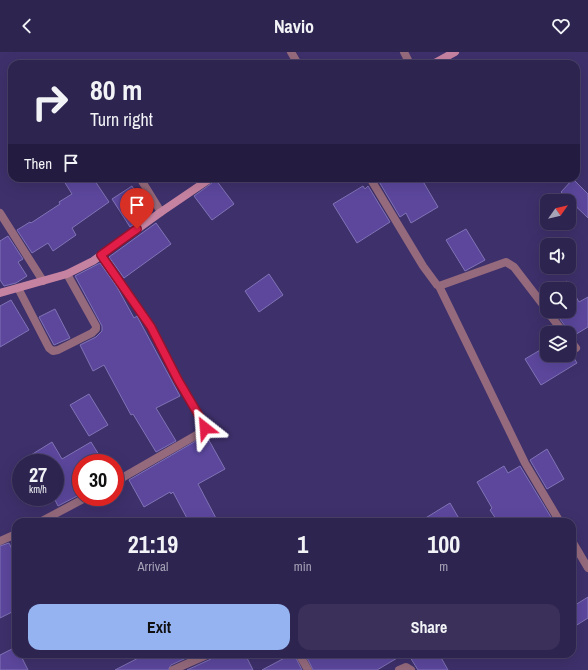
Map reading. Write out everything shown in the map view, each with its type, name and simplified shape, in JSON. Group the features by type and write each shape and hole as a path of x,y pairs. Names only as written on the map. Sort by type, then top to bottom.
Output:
{"street":[{"path":"440,60 452,53"},
{"path":"142,182 161,212"},
{"path":"0,293 67,274 101,255 206,182"},
{"path":"372,182 434,283 440,286 525,463 558,518"},
{"path":"0,213 43,281"},
{"path":"101,255 151,327 178,380 205,427 205,429 124,477"},
{"path":"440,286 506,262 514,267 540,302"},
{"path":"18,288 49,348 54,351 58,350 96,329 96,326 67,274"},
{"path":"552,318 559,326"},
{"path":"57,518 74,506"},
{"path":"0,541 12,536"},
{"path":"576,548 588,568"},
{"path":"172,670 200,658"},
{"path":"301,658 308,670"},
{"path":"399,670 406,667 411,670"}],"building":[{"path":"64,182 96,182 109,202 72,228 76,235 53,251 48,243 32,253 17,230 30,222 31,223 60,204 59,202 72,194"},
{"path":"213,182 218,182 234,204 212,220 194,196"},
{"path":"379,182 423,182 438,207 411,223 406,213 400,217"},
{"path":"570,182 576,182 588,194 588,218 576,206 576,194 563,194 561,192"},
{"path":"132,186 149,214 130,227 112,199"},
{"path":"363,186 365,189 368,186 390,222 357,243 333,204"},
{"path":"156,223 171,244 124,278 109,257"},
{"path":"466,229 485,260 465,271 446,240"},
{"path":"8,236 23,259 18,262 27,276 16,283 4,286 0,280 0,241"},
{"path":"100,263 117,287 134,318 137,316 180,396 156,408 176,441 156,452 133,414 131,415 104,365 93,371 80,345 96,337 102,331 102,326 75,276"},
{"path":"269,274 283,295 259,312 245,291"},
{"path":"576,297 579,302 588,297 588,327 576,334 576,326 565,326 559,318 576,318"},
{"path":"11,300 29,330 0,347 0,306"},
{"path":"55,309 70,338 54,345 39,317"},
{"path":"540,350 540,362 576,361 577,363 541,385 525,359"},
{"path":"89,394 108,425 89,436 70,405"},
{"path":"206,435 225,469 198,484 216,518 187,518 173,492 171,494 170,492 144,507 129,480"},
{"path":"52,442 59,454 33,454"},
{"path":"91,442 98,454 72,454 72,499 64,503 64,458"},
{"path":"547,449 564,479 547,489 530,460"},
{"path":"504,466 508,473 520,466 552,518 495,518 490,510 492,508 477,482"},
{"path":"450,503 459,518 426,518"},
{"path":"9,543 12,549 12,612 0,618 0,546"},
{"path":"588,597 588,618 576,626 576,604"},
{"path":"12,649 12,658 22,658 28,670 0,670 0,655"},
{"path":"138,658 186,658 171,665 168,670 115,670"},
{"path":"247,658 253,670 187,670 211,659"},
{"path":"284,658 296,658 302,670 262,670"},
{"path":"307,658 397,658 377,670 313,670"},
{"path":"410,658 441,658 448,670 418,670"}],"route":[{"path":"137,229 101,255 151,327 205,428"}]}
